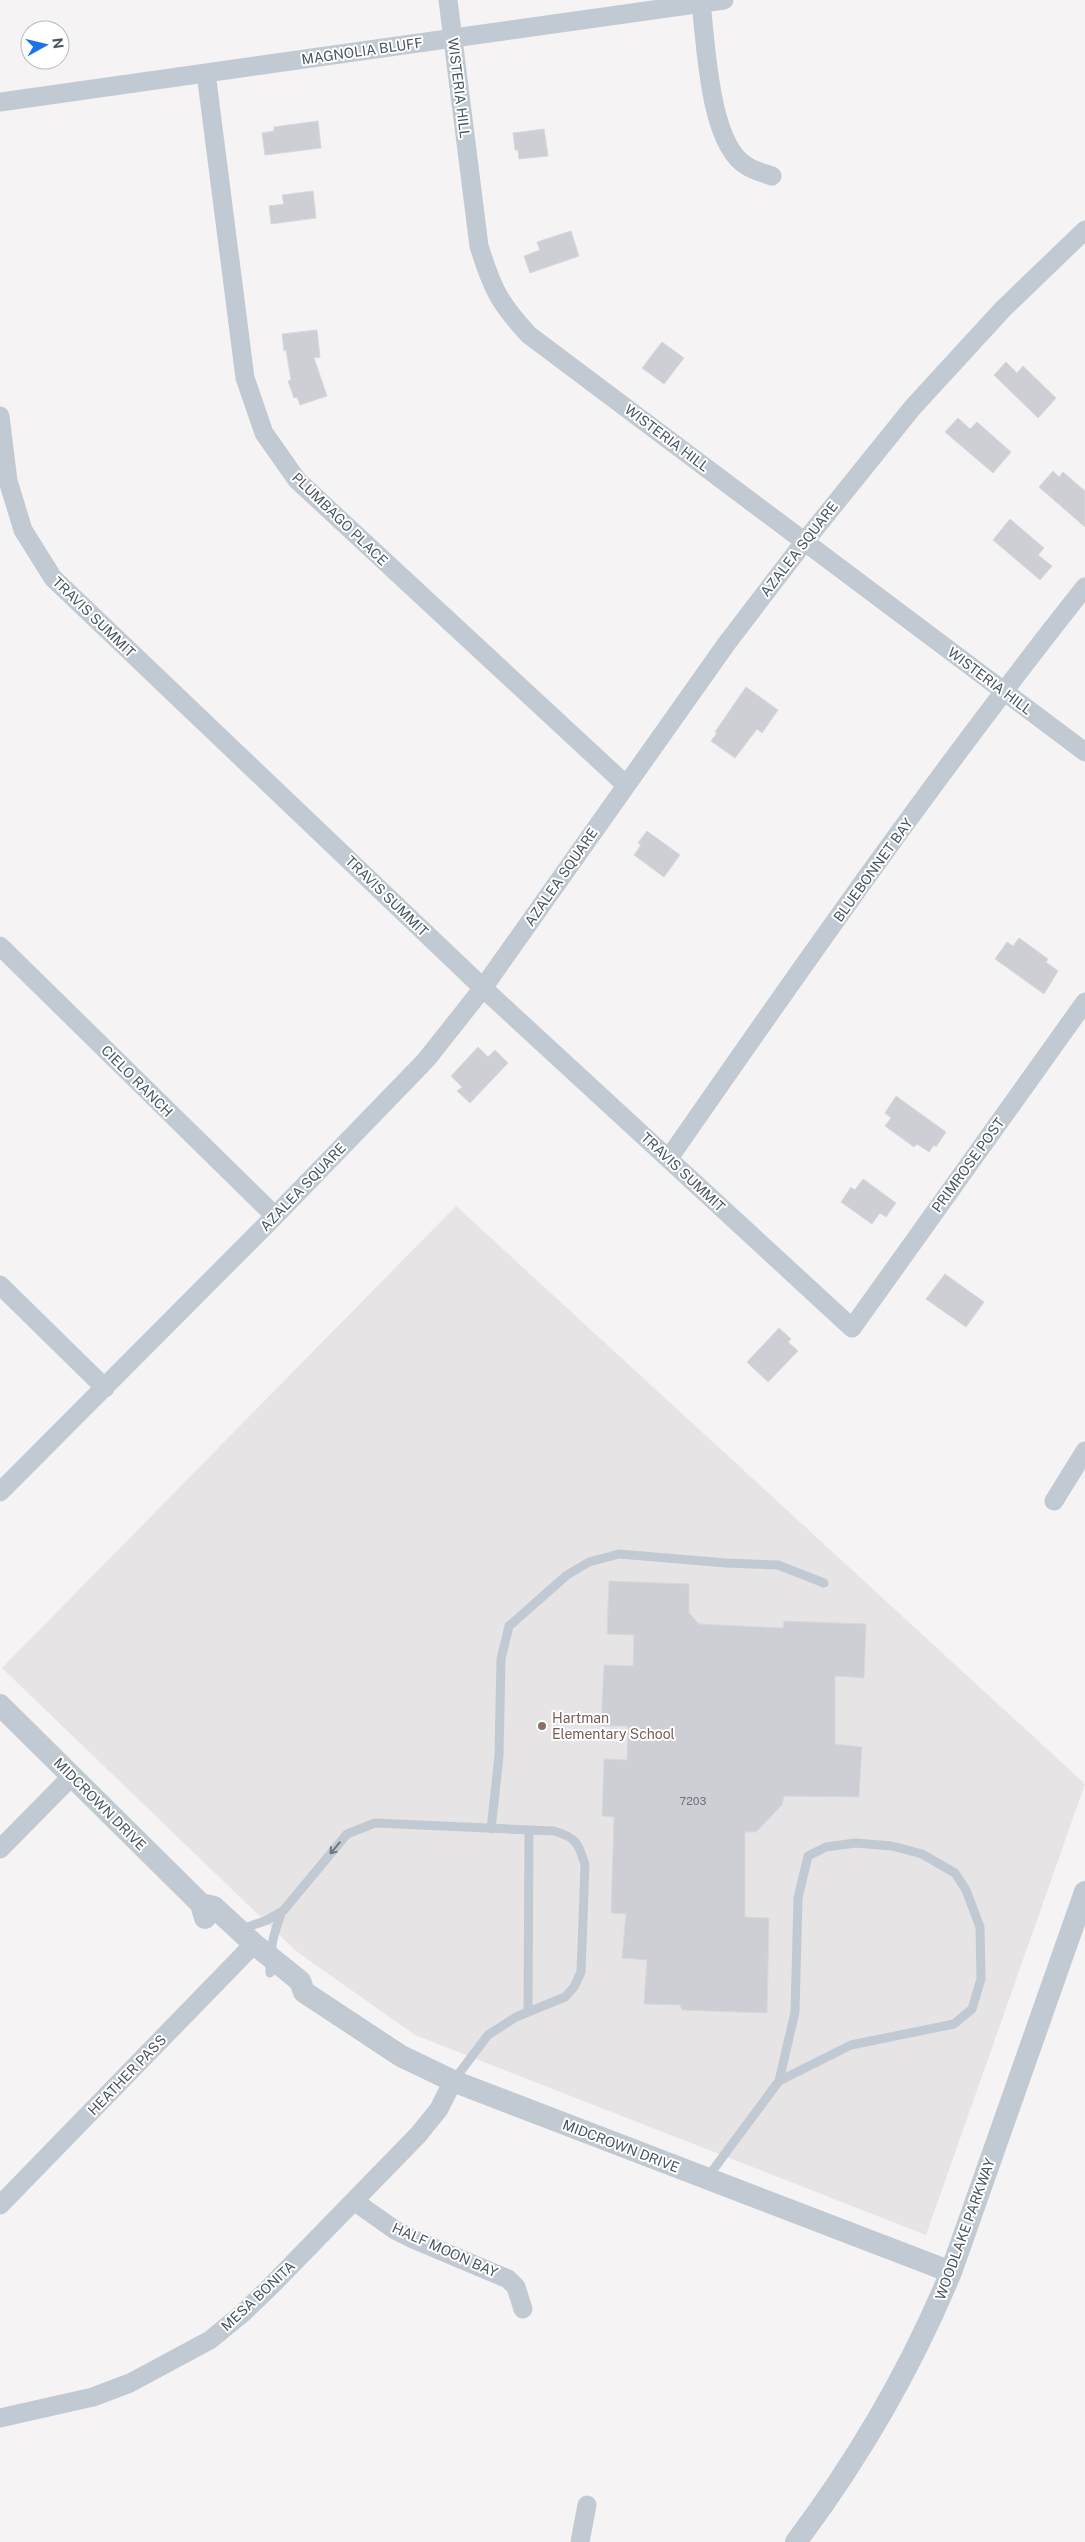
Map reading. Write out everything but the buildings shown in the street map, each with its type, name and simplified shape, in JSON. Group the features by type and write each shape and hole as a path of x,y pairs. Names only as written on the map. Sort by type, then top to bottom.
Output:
{"street":[{"name":"WISTERIA HILL","path":"448,0 479,246 490,283 508,312 529,335 1085,752"},
{"name":"MAGNOLIA BLUFF","path":"0,102 724,0"},
{"path":"701,3 716,116 726,144 745,166 772,176"},
{"name":"PLUMBAGO PLACE","path":"206,73 245,378 264,433 297,480 626,785"},
{"name":"AZALEA SQUARE","path":"0,1492 275,1216 426,1060 483,988 728,643 805,541 913,406 1002,309 1085,230"},
{"name":"TRAVIS SUMMIT","path":"0,416 8,481 22,530 53,578 483,988 852,1328"},
{"name":"BLUEBONNET BAY","path":"669,1158 766,1018 1002,691 1085,586"},
{"name":"CIELO RANCH","path":"0,946 275,1216"},
{"name":"PRIMROSE POST","path":"852,1328 1085,1002"},
{"path":"0,1285 105,1388"},
{"path":"1054,1501 1085,1451"},
{"name":"MIDCROWN DRIVE","path":"0,1705 201,1904 204,1917 256,1952 295,1993 304,1992 402,2056 453,2082 951,2272"},
{"path":"0,1849 72,1776"},
{"name":"WOODLAKE PARKWAY","path":"796,2542 872,2432 917,2349 951,2272 1085,1892"},
{"name":"HEATHER PASS","path":"0,2205 256,1952"},
{"name":"MESA BONITA","path":"0,2418 93,2398 130,2383 190,2352 243,2314 418,2135 439,2109 453,2082"},
{"name":"HALF MOON BAY","path":"354,2201 383,2222 413,2239 508,2279 516,2287 522,2309"},
{"path":"580,2542 587,2505"}],"lane":[{"path":"491,1829 499,1756 501,1659 509,1626 568,1575 589,1562 619,1554 726,1563 778,1565 824,1583"},
{"path":"256,1952 265,1922 282,1911 347,1834 375,1823 530,1830 554,1832 570,1836 580,1848 585,1865 581,1972 574,1987 566,1997 528,2012 488,2035 453,2082"},
{"path":"528,2012 530,1830"},
{"path":"707,2179 779,2081 795,2012 798,1898 808,1856 826,1846 855,1842 892,1846 922,1854 955,1873 966,1890 980,1927 981,1979 972,2008 954,2024 851,2046 779,2081"},
{"path":"256,1952 272,1940 282,1911"}],"shaded area":[{"name":"Hartman Elementary School","path":"456,1206 1085,1784 926,2235 415,2035 296,1951 2,1668"}],"place":[{"name":"Hartman Elementary School","path":"542,1726"}]}
